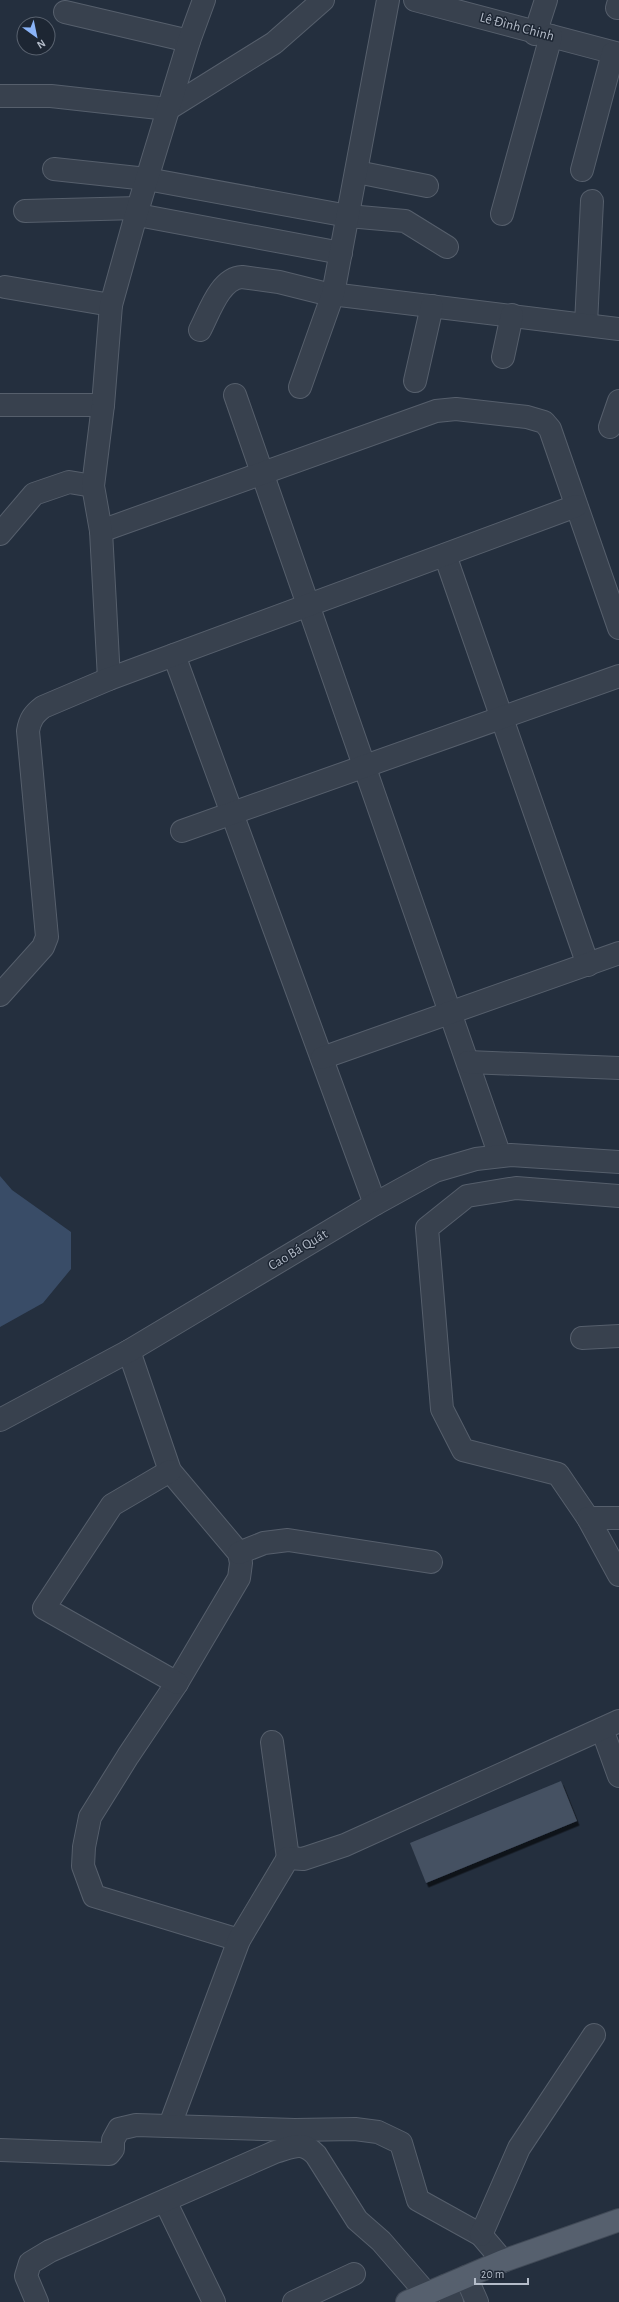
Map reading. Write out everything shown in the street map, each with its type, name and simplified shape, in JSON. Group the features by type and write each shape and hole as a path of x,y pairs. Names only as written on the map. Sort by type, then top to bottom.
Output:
{"main road":[{"path":"407,2302 441,2294 466,2277 503,2261 619,2220"}],"street":[{"path":"110,679 101,531 93,486 103,405 111,305 168,109 189,41 204,0"},
{"path":"0,96 51,96 168,109 274,43 323,0"},
{"path":"300,387 333,294 388,0"},
{"name":"Lê Đình Chinh","path":"414,0 455,4 543,35 616,54"},
{"path":"502,214 543,35 546,0"},
{"path":"619,1 617,8 619,8"},
{"path":"65,12 189,41"},
{"path":"582,170 616,54"},
{"path":"54,169 147,179 348,216 405,220 447,247"},
{"path":"356,172 427,186"},
{"path":"586,324 592,201"},
{"path":"25,211 138,212 341,253"},
{"path":"200,330 223,288 236,277 256,278 333,294 619,329"},
{"path":"5,287 111,305"},
{"path":"416,381 432,306"},
{"path":"503,357 512,315"},
{"path":"235,395 500,1156"},
{"path":"610,427 619,401"},
{"path":"1,405 103,405"},
{"path":"101,531 436,411 456,409 527,417 544,422 550,429 619,628"},
{"path":"0,534 34,494 69,482 93,486"},
{"path":"0,995 43,947 47,937 28,731 32,716 43,707 110,679 576,506"},
{"path":"445,555 588,964"},
{"path":"174,655 375,1204"},
{"path":"182,831 619,676"},
{"path":"322,1058 619,953"},
{"path":"468,1062 619,1068"},
{"name":"Cao Bá Quát","path":"0,1420 129,1351 375,1204 435,1171 476,1159 511,1155 619,1162"},
{"path":"619,1196 516,1188 467,1196 427,1228 442,1409 463,1450 558,1474 588,1518 619,1575"},
{"path":"582,1338 619,1336"},
{"path":"129,1351 170,1471 239,1553 241,1563 239,1578 177,1683 128,1756 90,1817 84,1846 83,1866 94,1896 239,1940"},
{"path":"170,1471 112,1505 44,1608 177,1683"},
{"path":"588,1518 619,1518"},
{"path":"239,1553 264,1543 288,1540 431,1562"},
{"path":"288,1858 303,1859 345,1845 610,1725 619,1776"},
{"path":"170,2125 239,1940 288,1858 272,1742"},
{"path":"481,2235 519,2148 594,2035"},
{"path":"0,2150 109,2154 113,2150 113,2140 119,2129 136,2124 295,2130 355,2129 378,2132 401,2144 418,2200 481,2235 503,2261"},
{"path":"37,2302 26,2276 30,2263 50,2251 275,2152 299,2145 310,2148 357,2220 441,2294"},
{"path":"165,2201 214,2302"},
{"path":"294,2302 354,2274"},
{"path":"466,2277 477,2302"}],"water":[{"path":"0,1176 12,1190 71,1232 71,1269 43,1303 0,1327"}],"building":[{"path":"561,1781 577,1821 426,1883 410,1843"}]}
